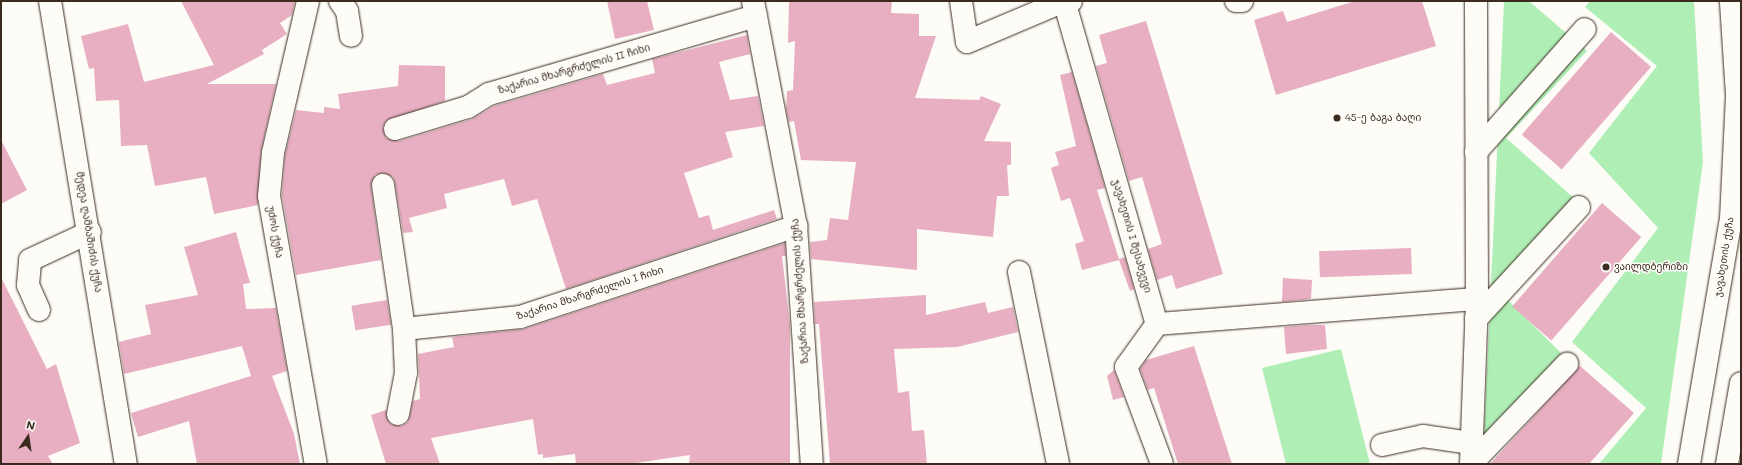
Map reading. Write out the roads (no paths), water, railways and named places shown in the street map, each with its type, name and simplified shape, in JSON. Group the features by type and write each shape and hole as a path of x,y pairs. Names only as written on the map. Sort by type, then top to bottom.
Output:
{"street":[{"name":"მედეა ღამბაშიძის ქუჩა","path":"50,1 90,232 126,464"},
{"name":"უძოს ქუჩა","path":"308,1 273,153 269,196 316,464"},
{"path":"340,1 347,11 351,36"},
{"path":"961,1 967,42 1067,2"},
{"path":"1236,1 1242,1"},
{"path":"1471,457 1476,309 1476,1"},
{"name":"ჯავახეთის ქუჩა","path":"1689,464 1731,219 1737,95 1731,1"},
{"name":"ჯავახეთის I შესახვევი","path":"1067,2 1157,324"},
{"name":"ზაქარია მხარგრძელის II ჩიხი","path":"395,129 468,107 489,94 754,8"},
{"name":"ზაქარია მხარგრძელის ქუჩა","path":"754,8 796,226 812,464"},
{"path":"1476,152 1586,29"},
{"path":"383,185 404,329 406,373 398,414"},
{"path":"1162,464 1126,367 1157,324 1476,309 1579,208"},
{"name":"ზაქარია მხარგრძელის I ჩიხი","path":"404,329 520,318 796,226"},
{"path":"39,310 28,284 30,260 90,232"},
{"path":"1019,272 1058,464"},
{"path":"1471,457 1567,364"},
{"path":"1727,464 1737,429 1741,383"},
{"path":"1382,445 1423,436 1471,457"}],"place":[{"name":"45-ე ბაგა ბაღი","path":"1337,118"},
{"name":"ვაილდბერიზი","path":"1606,267"}]}
